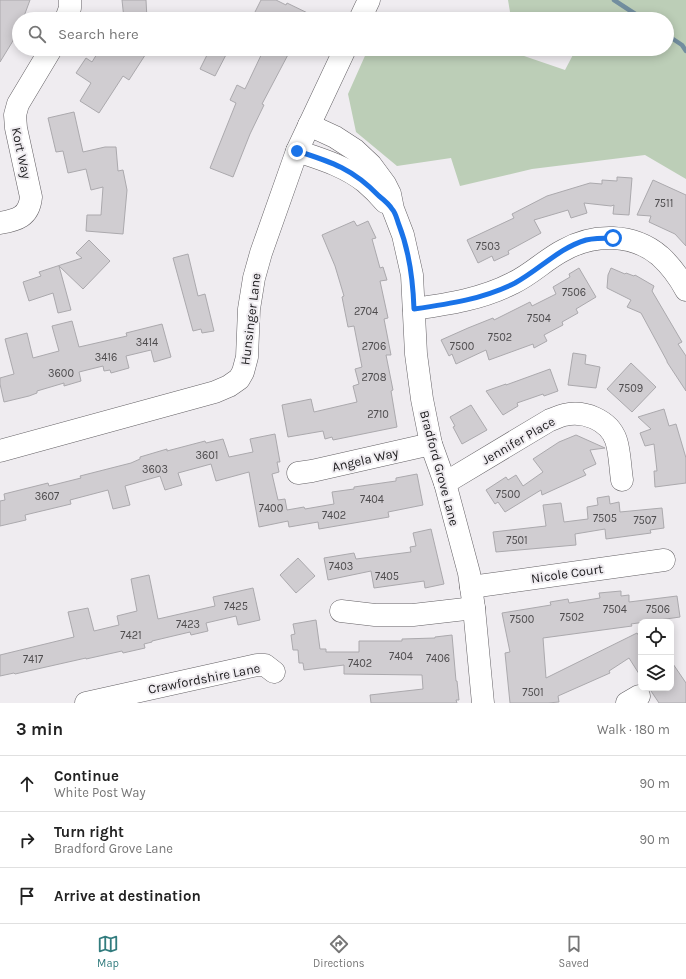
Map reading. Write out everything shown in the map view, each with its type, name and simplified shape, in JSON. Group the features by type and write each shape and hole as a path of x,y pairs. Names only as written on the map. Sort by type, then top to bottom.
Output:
{"street":[{"path":"69,12 70,0"},
{"path":"363,12 369,0"},
{"name":"Kort Way","path":"0,223 17,220 21,217 30,204 31,197 16,128 15,115 18,104 47,56"},
{"name":"Hunsinger Lane","path":"0,451 215,392 230,386 239,379 243,372 247,357 249,308 254,278 278,201 297,151 342,56"},
{"name":"Bradford Grove Lane","path":"309,125 335,137 355,150 371,165 386,184 390,194 393,210 403,235 410,260 412,275 416,354 422,399 431,444 445,483 473,598 483,703"},
{"name":"Bradford Grove Lane","path":"297,151 345,168 365,182 393,210"},
{"path":"414,309 460,302 483,296 514,283 562,250 574,244 600,238 626,240 650,249 660,256 674,271 686,290"},
{"name":"Jennifer Place","path":"445,483 550,420 575,413 591,416 608,426 615,439 622,480"},
{"name":"Angela Way","path":"298,473 431,444"},
{"name":"Nicole Court","path":"341,611 375,615 413,615 473,598 664,560"},
{"name":"Crawfordshire Lane","path":"86,703 257,665 265,665 274,672"}],"green space":[{"path":"508,0 686,0 686,179 645,155 532,169 460,186 451,158 397,166 356,132 348,94 365,56 524,56 565,70 572,56 674,56 674,12 510,12"}],"building":[{"path":"0,0 30,0 26,12 12,12 12,42 0,62"},
{"path":"122,0 146,0 147,12 123,12"},
{"path":"261,0 276,0 286,5 287,3 306,12 255,12"},
{"path":"96,56 144,56 129,80 123,76 99,113 80,101 91,83 76,73 86,58 92,62"},
{"path":"206,56 225,56 215,76 200,69"},
{"path":"261,56 287,56 262,104 264,105 250,134 233,177 210,168 236,103 230,100 237,85 245,89"},
{"path":"74,112 83,152 105,147 116,147 118,171 123,170 127,190 123,234 86,231 87,215 101,215 103,187 91,190 86,169 68,173 63,151 56,152 48,118"},
{"path":"617,177 632,178 629,215 613,214 614,205 584,203 587,213 571,218 568,210 534,220 541,233 508,251 509,254 494,261 492,256 478,263 467,240 514,218 512,214 547,196 590,183 602,184 602,180 617,181"},
{"path":"653,180 686,195 686,246 675,234 649,222 651,216 637,215"},
{"path":"354,221 357,226 368,221 376,238 372,239 380,268 383,267 387,280 380,281 388,318 384,319 391,355 386,355 393,390 391,391 397,427 333,440 332,437 325,439 323,431 288,437 282,405 311,399 314,412 357,402 353,386 359,384 355,369 362,367 354,326 348,327 342,297 344,296 335,266 322,235"},
{"path":"89,240 110,261 83,289 59,266 71,310 58,313 53,293 29,301 23,282 41,276 39,272 82,258 76,253"},
{"path":"188,254 198,296 205,294 214,331 202,333 201,329 193,331 173,258"},
{"path":"579,268 596,297 576,309 578,313 562,322 563,325 544,335 547,341 534,348 533,344 489,360 486,350 456,364 452,354 449,356 441,340 493,318 494,320 530,302 532,306 556,294 553,287 570,277 569,274"},
{"path":"611,268 625,274 635,275 654,286 652,291 682,342 678,344 686,356 686,391 667,362 641,313 627,307 631,300 607,288 608,275"},
{"path":"72,321 79,347 127,336 126,333 162,324 171,357 154,362 151,350 126,356 129,368 111,373 110,370 104,371 103,366 79,372 81,381 64,386 64,383 37,391 37,393 29,396 4,402 0,378 14,374 5,339 27,333 33,358 59,351 52,326"},
{"path":"573,353 586,355 585,364 600,367 596,388 568,385"},
{"path":"631,363 656,387 632,412 607,389"},
{"path":"550,369 558,391 544,396 543,394 517,403 518,406 503,415 486,391 506,385"},
{"path":"471,405 487,430 462,444 453,427 455,426 450,417"},
{"path":"664,409 669,426 676,424 686,458 686,483 655,487 654,471 657,471 654,444 645,446 640,433 651,429 638,417"},
{"path":"275,434 280,462 277,462 279,472 272,474 278,500 285,499 287,510 304,507 305,509 334,504 332,492 354,489 354,487 396,481 396,478 417,474 423,505 388,512 389,517 319,529 318,522 289,527 288,521 259,527 249,472 216,481 211,464 178,473 182,485 165,490 160,476 125,486 130,505 113,509 108,490 70,500 71,504 25,515 26,520 0,526 0,501 5,500 4,494 48,483 49,486 81,478 80,476 131,463 140,459 140,457 167,449 167,451 205,441 206,443 223,439 229,457 253,452 250,439"},
{"path":"576,435 605,448 590,450 596,464 583,470 586,475 542,495 541,490 505,512 498,502 495,504 486,490 506,477 508,480 516,475 523,486 543,472 533,459 559,442"},
{"path":"609,496 610,504 619,502 620,512 662,508 664,528 650,530 651,533 606,539 605,529 575,534 576,545 496,552 493,532 546,526 543,505 561,503 564,522 588,519 587,507 598,505 597,498"},
{"path":"431,529 444,584 425,588 424,581 374,588 371,571 328,580 324,558 354,553 356,559 411,552 410,547 416,546 413,533"},
{"path":"298,558 315,576 296,593 280,575"},
{"path":"149,575 158,619 215,606 213,597 253,588 260,620 238,625 236,616 206,623 208,631 191,635 190,632 152,641 144,644 145,648 123,653 122,651 0,676 0,655 74,637 68,612 88,608 94,631 119,625 117,616 137,611 131,579"},
{"path":"621,591 621,596 629,595 629,602 677,596 680,617 666,619 638,619 638,623 631,624 632,626 543,638 546,678 637,633 638,672 629,658 609,671 610,673 558,696 559,702 510,703 505,653 510,652 502,613 551,605 550,602 568,599 569,603 600,598 599,593"},
{"path":"316,620 320,649 326,649 326,652 359,652 359,641 402,641 402,639 435,638 452,635 459,700 456,700 457,703 371,703 370,695 423,689 422,675 344,674 344,665 304,670 303,663 299,663 298,650 293,650 291,635 295,634 293,624"},
{"path":"674,665 686,683 686,703 659,703 651,691 674,691"}],"waterway":[{"path":"614,0 632,12"},
{"path":"674,40 682,45 686,51"}],"route":[{"path":"297,151 345,168 365,182 393,210 403,235 410,260 414,309 460,302 483,296 514,283 562,250 574,244 600,238 613,238"}]}
